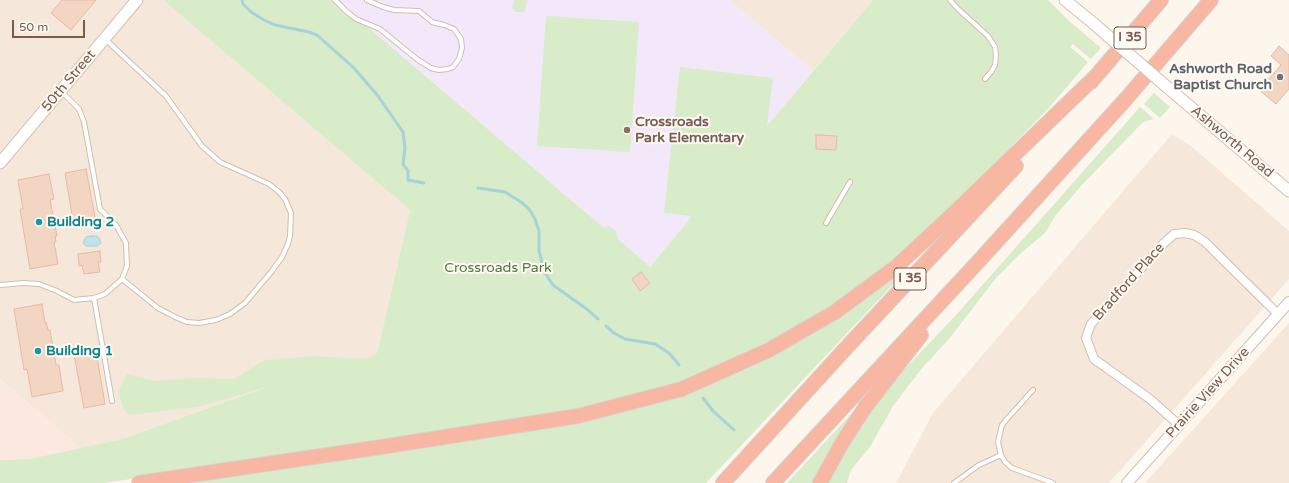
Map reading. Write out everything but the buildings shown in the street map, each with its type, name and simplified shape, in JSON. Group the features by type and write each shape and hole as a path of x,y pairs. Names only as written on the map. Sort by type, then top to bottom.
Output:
{"highway":[{"name":"I 35","path":"723,483 1016,166 1161,0"},
{"name":"I 35","path":"773,483 977,263 1125,100 1211,0"},
{"path":"139,483 570,418 682,389 769,350 835,312 896,266 951,216 1097,75"},
{"path":"820,483 842,443 866,406 977,263"}],"main road":[{"name":"50th Street","path":"0,163 137,0"},
{"name":"Ashworth Road","path":"1066,0 1289,190"}],"street":[{"name":"Bradford Place","path":"1179,425 1150,399 1094,359 1086,338 1091,324 1163,244 1174,234 1194,235 1204,241 1278,314"},
{"name":"Prairie View Drive","path":"1127,483 1289,302"}],"lane":[{"path":"335,0 356,19 380,29 418,60 431,68 439,70 448,69 453,67 459,59 462,48 461,39 454,29 432,22 419,11 394,10 367,0"},
{"path":"950,0 988,36 995,47 995,65 985,79"},
{"path":"104,39 166,96 206,150 220,162 269,184 285,199 292,213 288,244 272,271 245,303 230,314 216,320 199,323 186,322 175,318 158,308 122,279"},
{"path":"0,285 24,283 40,284 74,300 94,298 105,294 122,279 127,266 126,243 116,225 100,209 84,122 79,109 61,91"},
{"path":"826,223 850,182"},
{"path":"94,298 112,401"},
{"path":"1034,390 1002,425 998,442 1001,455 1005,462 1012,468 1052,483"},
{"path":"954,483 979,465 1001,455"}],"shaded area":[{"path":"0,0 163,0 410,210 374,365 275,384 119,440 81,449 0,379"},
{"name":"Crossroads Park Elementary","path":"336,0 729,0 813,71 650,267"},
{"path":"729,0 873,0 813,71"},
{"path":"1172,134 1190,145 1289,231 1289,279 1109,483 896,483 933,413"},
{"path":"1289,323 1289,483 1145,483"},
{"path":"0,379 81,449 29,459 0,460"}],"green space":[{"name":"Crossroads Park","path":"163,0 336,0 603,227 609,226 616,231 618,239 650,267 692,216 664,213 680,67 773,78 767,126 873,0 1048,0 1069,21 1101,48 1091,59 1073,44 1070,47 1088,62 1047,110 991,167 993,170 887,268 859,289 793,331 723,367 663,389 568,414 104,483 0,483 0,460 29,459 119,440 267,387 197,407 129,415 123,407 118,392 127,374 154,381 193,378 234,379 264,360 314,356 365,359 377,353 410,210"},
{"path":"515,0 528,0 524,12 515,12 512,7"},
{"path":"546,16 639,22 630,152 537,146"},
{"path":"1154,93 1170,107 1160,118 1144,104"},
{"path":"1140,107 1154,119 1143,122 1081,186 1056,215 1045,233 1020,254 996,278 949,339 923,367 893,406 870,447 851,470 847,483 828,483 855,436 900,374 956,315"},
{"path":"894,276 898,279 706,483 179,483 570,424 660,402 762,360 791,345 834,320"},
{"path":"865,399 816,483 787,483 850,415"}],"water":[{"path":"97,236 101,243 97,246 86,246 83,243 86,237"}],"waterway":[{"path":"242,0 243,4 251,12 264,20 275,25 317,35 354,68 378,96 403,132 405,148 403,164 408,171 408,180 424,183"},
{"path":"478,188 505,192 529,209 535,219 539,231 539,251 545,273 553,285 598,319"},
{"path":"606,326 614,333 625,339 655,344 669,353 679,365"},
{"path":"703,398 713,411 734,430"}],"place":[{"name":"Ashworth Road Baptist Church","path":"1280,77"},
{"name":"Crossroads Park Elementary","path":"627,130"},
{"name":"Building 2","path":"39,222"},
{"name":"Building 1","path":"38,351"}]}
